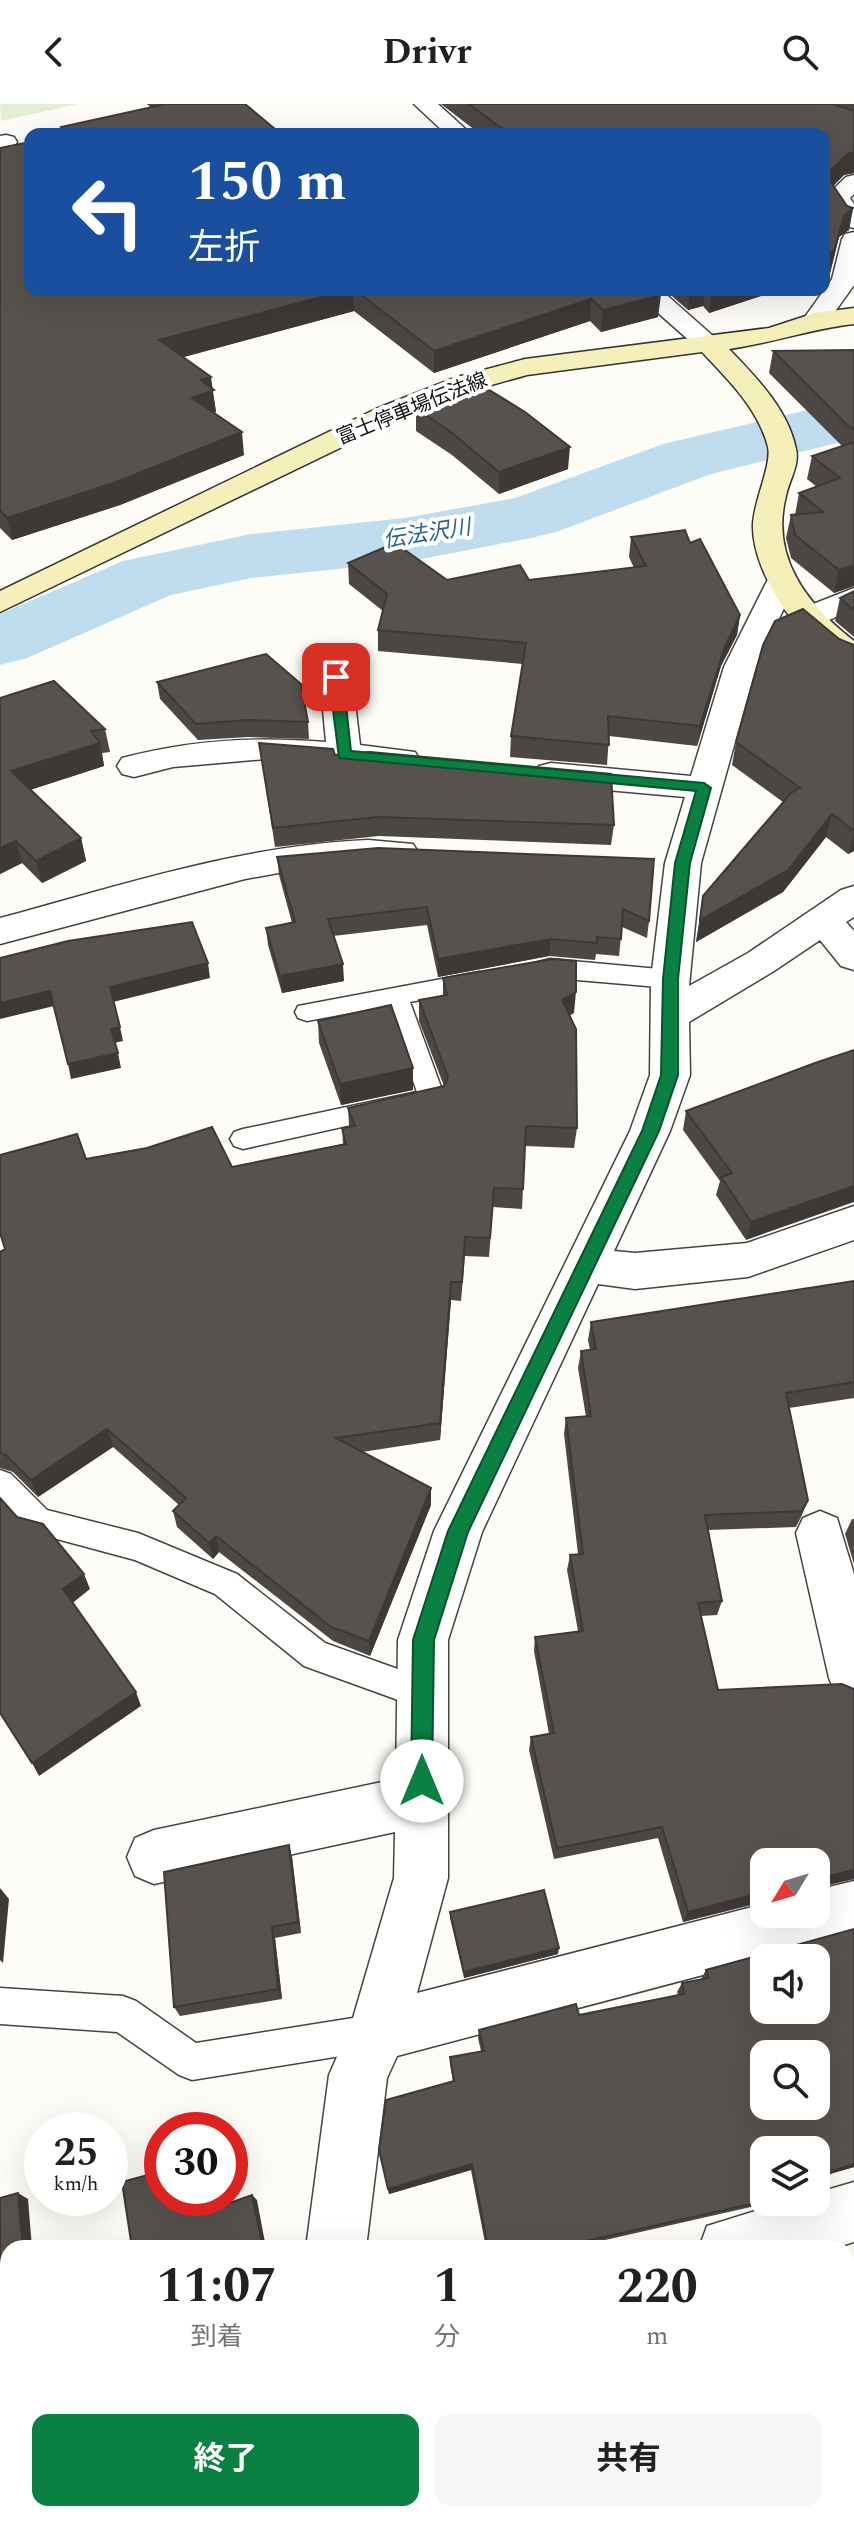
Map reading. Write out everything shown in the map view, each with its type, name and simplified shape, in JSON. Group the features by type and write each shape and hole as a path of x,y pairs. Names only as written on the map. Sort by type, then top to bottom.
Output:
{"main road":[{"name":"富士停車場伝法線","path":"0,603 388,414 467,383 525,367 773,335 815,321 854,316"},
{"path":"708,343 751,387 777,436 770,500 769,557 795,601 854,657"}],"street":[{"path":"428,104 454,128"},
{"path":"854,182 837,197 854,221"},
{"path":"815,321 845,280 854,239"},
{"path":"652,296 708,343"},
{"path":"337,2240 358,2075 378,2032 421,1878 423,1640 458,1531 650,1131 670,1075 668,863 704,788 740,667 795,601 854,597"},
{"path":"336,677 344,755"},
{"path":"134,766 173,756 266,748 438,763"},
{"path":"516,771 704,788"},
{"path":"0,931 211,874 293,856 379,851 441,854"},
{"path":"670,997 710,994 840,910 854,957"},
{"path":"585,1265 635,1271 748,1260 854,1223"},
{"path":"820,1533 854,1678"},
{"path":"154,1857 422,1800"},
{"path":"378,2032 854,1908"},
{"path":"757,2240 854,2212"}],"lane":[{"path":"307,1012 550,968 670,997"},
{"path":"243,1139 432,1098 395,996"},
{"path":"0,1483 38,1521 138,1547 226,1584 315,1655 423,1693"},
{"path":"0,2006 123,2014 192,2062 378,2032"}],"green space":[{"path":"0,104 78,104 1,121"}],"building":[{"path":"166,104 245,104 274,128 62,128"},
{"path":"469,104 833,104 854,111 854,152 830,171 830,128 501,128"},
{"path":"24,143 24,296 325,296 159,340 211,377 201,380 214,390 192,398 242,432 116,482 7,518 0,510 0,148"},
{"path":"830,181 847,206 853,208 844,216 834,251 830,253"},
{"path":"363,296 657,296 603,310 591,299 434,351"},
{"path":"854,350 854,430 773,351"},
{"path":"478,383 525,412 570,447 499,472 416,408"},
{"path":"854,442 854,565 839,570 795,535 791,515 823,512 799,493 840,478 812,456"},
{"path":"685,530 690,543 700,539 740,615 725,646 700,726 608,716 609,745 511,736 526,643 378,630 387,594 348,563 395,543 447,580 520,565 529,580 646,566 631,537"},
{"path":"854,591 854,610 840,598"},
{"path":"803,609 839,639 854,645 854,831 832,814 788,870 700,920 703,896 791,793 800,788 736,742 763,645 775,621"},
{"path":"266,654 301,684 308,722 247,720 196,724 157,682"},
{"path":"54,681 105,729 91,731 100,743 11,771 81,838 36,861 16,841 0,848 0,698"},
{"path":"259,743 333,749 335,755 370,752 611,774 614,825 378,817 273,828"},
{"path":"378,848 654,859 649,921 623,909 621,939 597,937 597,943 551,939 438,959 427,907 328,919 343,964 280,976 266,928 295,922 277,857"},
{"path":"192,922 208,963 110,987 120,1027 111,1029 118,1053 68,1064 50,991 0,1003 0,958 68,941"},
{"path":"552,959 576,961 576,992 562,1000 576,1029 577,1128 526,1126 523,1189 494,1188 490,1238 465,1237 462,1282 451,1282 440,1423 336,1438 431,1488 369,1641 331,1627 216,1536 209,1543 173,1511 186,1498 107,1429 31,1480 6,1455 0,1453 0,1252 5,1249 0,1233 0,1155 77,1134 86,1159 147,1148 212,1127 232,1167 346,1144 342,1128 355,1126 348,1108 444,1086 448,1077 419,1000 447,995 443,978"},
{"path":"391,1005 413,1068 340,1084 318,1021"},
{"path":"854,1050 854,1186 751,1222 721,1177 732,1173 686,1111"},
{"path":"854,1281 854,1382 786,1393 808,1500 802,1511 705,1515 722,1601 698,1603 718,1690 842,1684 854,1689 854,1870 830,1876 830,1848 750,1848 750,1896 688,1912 662,1827 557,1848 531,1737 554,1733 535,1637 583,1631 570,1555 583,1554 566,1418 591,1416 581,1351 596,1349 591,1322"},
{"path":"0,1498 17,1517 43,1524 84,1574 63,1589 136,1692 32,1763 0,1713"},
{"path":"289,1845 298,1922 272,1927 278,1989 174,2007 164,1872"},
{"path":"544,1890 559,1948 464,1972 450,1912"},
{"path":"854,1929 854,2164 830,2172 830,2136 750,2136 750,2204 591,2240 486,2240 472,2164 388,2189 379,2150 386,2100 454,2081 450,2057 484,2051 479,2030 576,2004 579,2015 684,1994 682,1983 709,1978 706,1970 750,1958 750,2024 830,2024 830,1944 800,1944"},
{"path":"144,2176 144,2216 248,2216 248,2196 252,2195 261,2240 131,2240 127,2216 128,2180"},
{"path":"18,2193 22,2240 0,2240 0,2198"}],"waterway":[{"name":"伝法沢川","path":"0,642 149,577 251,556 405,540 531,517 687,459 854,419"}],"route":[{"path":"336,677 344,755 704,788 683,863 670,979 670,1075 650,1131 458,1531 423,1640 422,1781"}]}
